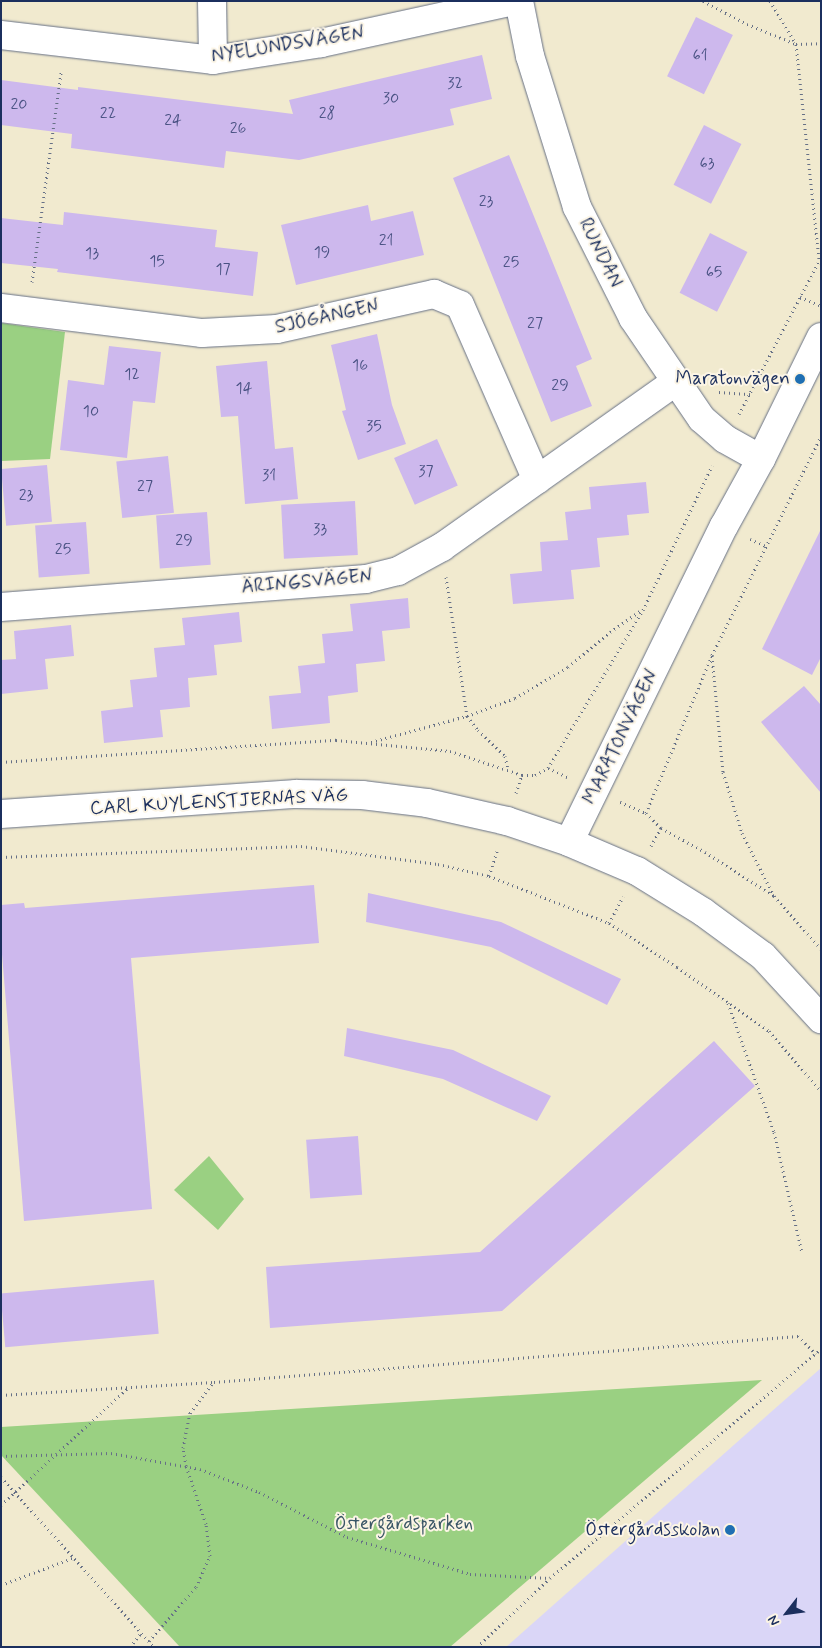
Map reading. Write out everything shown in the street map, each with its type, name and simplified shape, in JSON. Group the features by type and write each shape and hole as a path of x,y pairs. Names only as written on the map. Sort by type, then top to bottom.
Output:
{"street":[{"path":"212,1 213,60"},
{"name":"NYELUNDSVÄGEN","path":"1,35 213,60 321,43 513,1"},
{"name":"RUNDAN","path":"519,1 530,56 577,207 633,318 702,419 725,439 761,458"},
{"name":"SJÖGÅNGEN","path":"1,308 202,333 277,329 434,294 460,306 538,480"},
{"name":"MARATONVÄGEN","path":"569,842 724,526 761,458 821,337"},
{"name":"ÄRINGSVÄGEN","path":"1,607 366,579 398,571 442,547 675,382"},
{"name":"CARL KUYLENSTJERNAS VÄG","path":"1,814 296,794 362,794 436,805 507,821 569,842 637,871 703,912 763,956 821,1019"}],"path":[{"path":"703,1 747,24 796,44 821,43"},
{"path":"548,768 643,610 725,439 751,394 820,259 796,44 770,1"},
{"path":"28,312 65,43"},
{"path":"800,297 821,306"},
{"path":"713,392 751,394"},
{"path":"646,813 712,655 821,436"},
{"path":"442,547 467,716 478,730 506,756 508,769"},
{"path":"366,743 467,716 515,698 568,667 610,632 643,610"},
{"path":"712,655 723,772 742,833 774,896"},
{"path":"1,857 301,846 438,864 489,876 609,923 770,1031 821,1091"},
{"path":"727,1002 774,1132 802,1252"},
{"path":"1,1395 214,1382 798,1336 816,1354"},
{"path":"478,1647 550,1578 821,1349"},
{"path":"149,1641 196,1587 210,1556 206,1524 186,1466 183,1448 190,1414 214,1382"},
{"path":"1,1505 129,1387"},
{"path":"1,1456 111,1453 200,1468 259,1492 347,1537 470,1574 550,1578"},
{"path":"1,1477 154,1647"},
{"path":"1,1585 73,1558"},
{"path":"130,1647 141,1633"}],"shaded area":[{"name":"Östergårdsskolan","path":"821,1368 821,1647 506,1647 771,1412"}],"green space":[{"path":"1,323 65,332 50,459 1,461"},
{"path":"209,1156 244,1199 218,1230 174,1190"},
{"name":"Östergårdsparken","path":"762,1380 450,1647 180,1647 1,1455 1,1427"}],"building":[{"path":"696,17 733,35 704,94 667,76"},
{"path":"482,55 492,99 450,109 454,125 299,160 226,151 224,168 71,148 72,134 1,125 1,80 78,90 78,87 293,114 289,100"},
{"path":"704,125 741,144 711,204 674,185"},
{"path":"509,155 592,359 576,366 592,406 551,422 453,178"},
{"path":"368,205 371,221 413,211 424,255 296,285 281,225"},
{"path":"64,212 217,230 215,247 258,252 253,296 57,272 58,269 1,263 1,218 63,225"},
{"path":"710,233 747,252 717,312 680,293"},
{"path":"377,334 392,405 406,444 358,460 342,411 346,410 331,345"},
{"path":"109,346 161,352 155,403 133,401 127,458 60,450 68,380 104,385"},
{"path":"267,361 275,449 293,447 298,499 245,504 238,416 221,417 216,366"},
{"path":"437,439 458,486 415,505 394,458"},
{"path":"168,456 174,513 122,518 116,461"},
{"path":"47,465 52,522 6,526 1,469"},
{"path":"646,482 649,513 627,515 629,535 597,538 600,567 571,570 574,599 513,604 510,574 542,571 540,542 568,540 565,512 591,509 589,487"},
{"path":"355,501 358,555 284,559 281,505"},
{"path":"207,512 211,565 160,568 156,516"},
{"path":"86,522 90,574 39,577 35,526"},
{"path":"821,529 821,657 812,675 762,649"},
{"path":"408,598 410,628 382,631 385,661 356,664 358,692 328,696 330,723 272,729 269,696 301,693 298,666 325,663 322,634 353,631 350,604"},
{"path":"239,612 242,642 214,645 217,675 188,678 190,707 160,710 163,737 104,743 101,711 133,707 130,680 157,677 154,648 185,645 182,618"},
{"path":"71,625 74,656 45,659 48,689 1,694 1,660 16,659 14,631"},
{"path":"804,686 821,705 821,793 761,722"},
{"path":"314,885 319,943 131,958 152,1209 24,1221 1,942 1,905 24,903 25,908"},
{"path":"368,893 501,922 621,979 607,1005 491,947 366,922"},
{"path":"347,1028 453,1050 551,1096 537,1121 443,1079 344,1056"},
{"path":"714,1041 755,1086 502,1311 270,1328 266,1267 480,1252"},
{"path":"358,1136 362,1195 310,1198 306,1140"},
{"path":"154,1280 159,1334 5,1347 1,1293"}],"place":[{"name":"Maratonvägen","path":"800,379"},
{"name":"Östergårdsskolan","path":"730,1530"}]}
